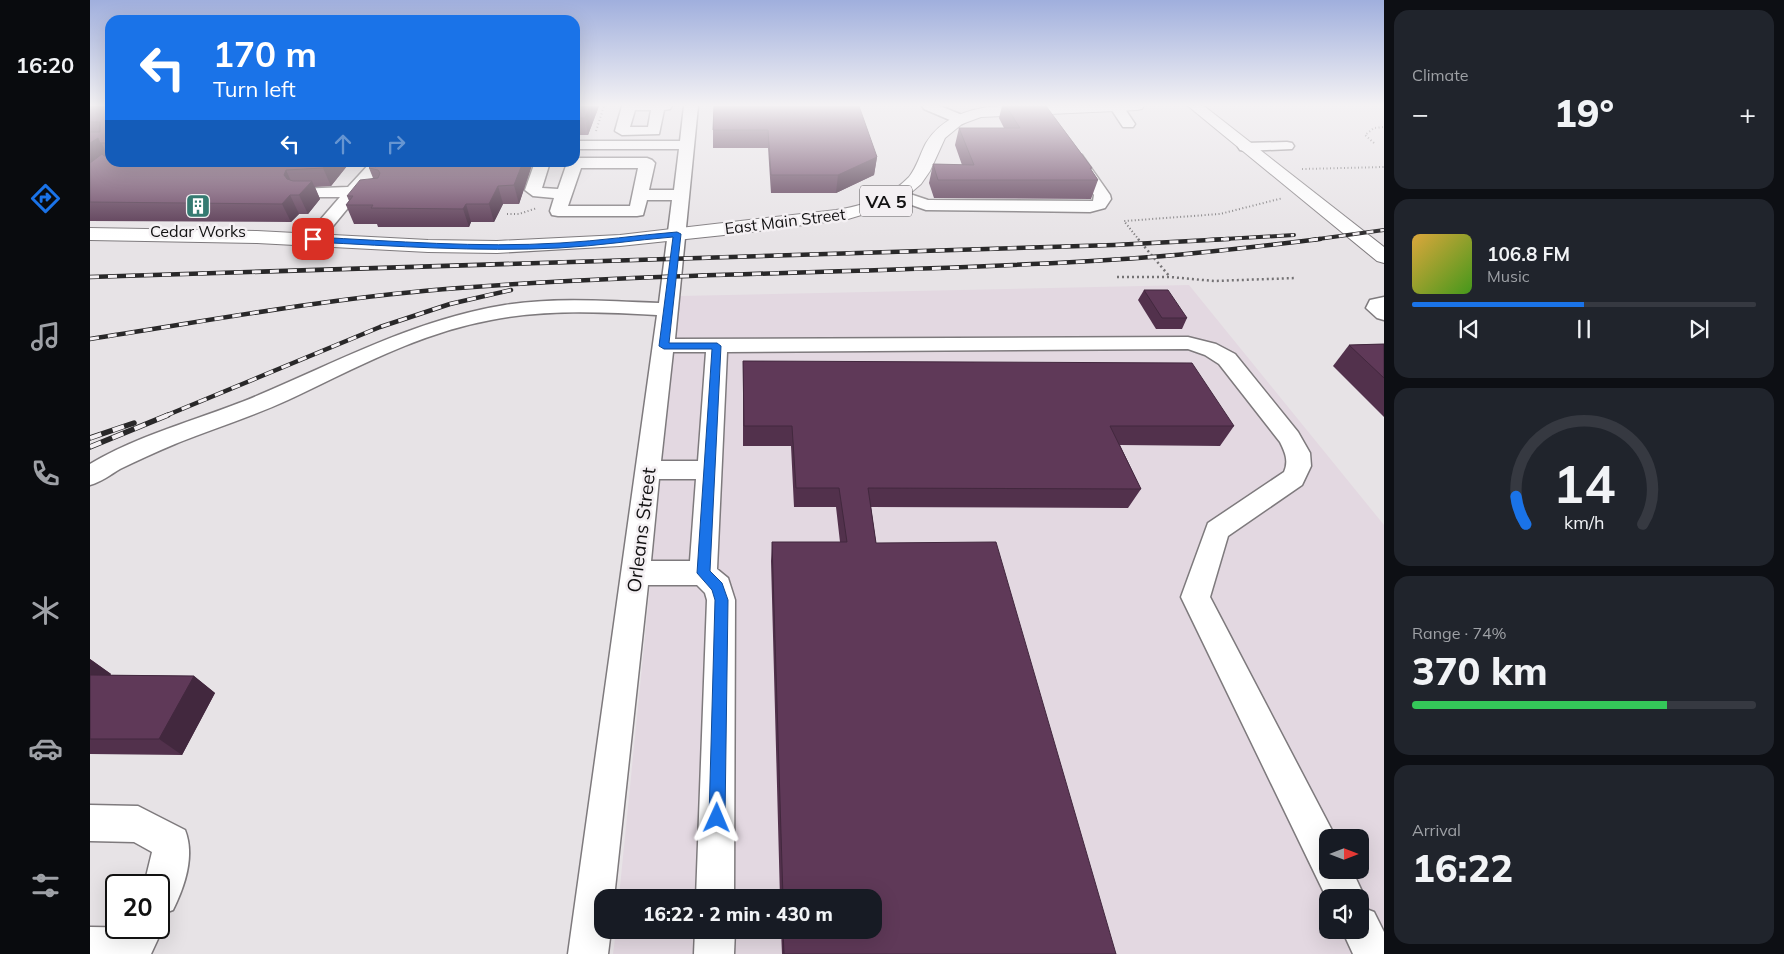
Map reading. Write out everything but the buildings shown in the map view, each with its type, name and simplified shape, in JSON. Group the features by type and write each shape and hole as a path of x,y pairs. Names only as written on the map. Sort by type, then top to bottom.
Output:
{"main road":[{"name":"East Main Street","path":"313,239 442,246 560,245 836,216 875,206 898,195 911,185 919,175 930,151"},
{"path":"1249,151 1384,257"},
{"name":"VA 5","path":"90,234 313,239"}],"street":[{"name":"Orleans Street","path":"588,954 664,346 686,151"},
{"path":"898,195 926,205 1090,207 1099,205 1103,198 1102,195 1071,151"},
{"path":"573,167 558,211 637,211 647,163 580,162"},
{"path":"541,167 533,190 543,193 564,194"},
{"path":"313,239 353,192 369,169"},
{"path":"302,192 377,192"},
{"path":"640,195 681,195"},
{"path":"1384,304 1377,304 1376,308 1384,314"},
{"path":"90,476 134,451 157,441 202,426 257,404 395,342 453,322 510,310 557,306 668,309"},
{"path":"664,346 1188,343 1202,346 1227,359 1290,438 1298,453 1299,466 1293,478 1217,530 1195,597 1319,844"},
{"path":"703,573 717,346"},
{"path":"648,470 709,470"},
{"path":"636,573 703,573 718,587 721,600 715,889"},
{"path":"90,823 138,824 172,843 167,874"},
{"path":"714,954 715,939"},
{"path":"1366,939 1374,954"},
{"path":"90,947 134,943"}],"path":[{"path":"1297,168 1384,168"},
{"path":"507,214 520,214 536,209 543,193"},
{"path":"1170,277 1124,221 1220,214 1274,199 1308,197"},
{"path":"1117,277 1170,277 1214,281 1296,278"}],"shaded area":[{"path":"1189,285 1384,525 1384,954 613,954 615,939 882,939 882,889 620,889 679,296"}],"railway":[{"path":"1311,240 1384,230"},
{"path":"1207,240 1294,235"},
{"path":"90,277 1114,245 1229,239"},
{"path":"90,339 320,303 459,288 625,278 1040,264 1172,255 1320,239"},
{"path":"165,416 380,327 450,304 511,290"},
{"path":"90,447 168,415"},
{"path":"90,438 134,423"}],"place":[{"name":"Cedar Works","path":"198,206"}],"route":[{"path":"313,239 494,247 560,245 677,234 664,346 717,346 703,573 718,587 721,600 717,818"}]}
